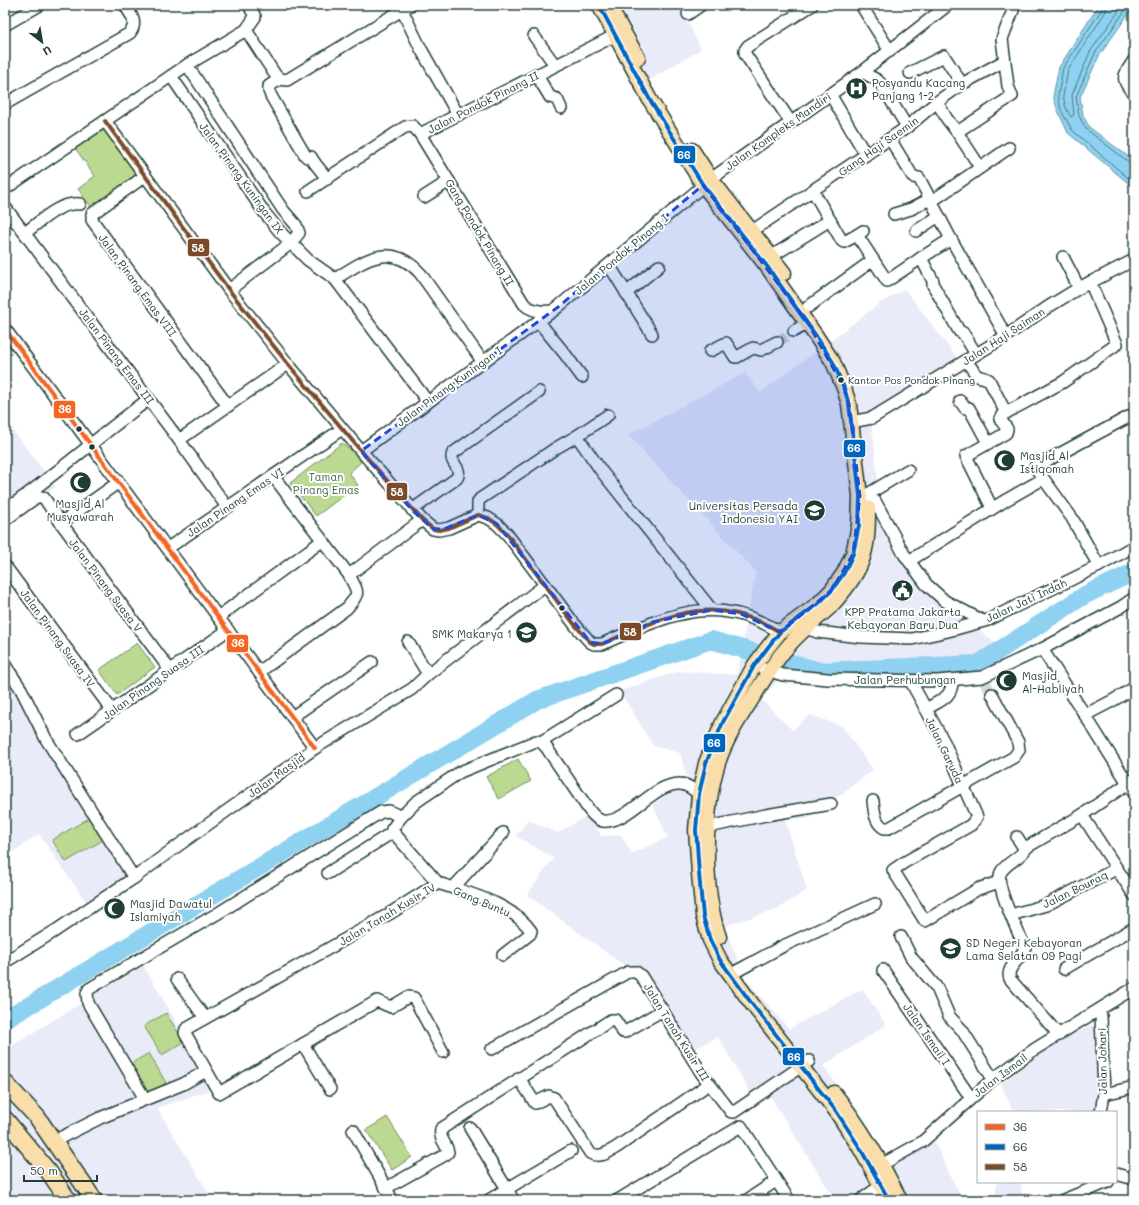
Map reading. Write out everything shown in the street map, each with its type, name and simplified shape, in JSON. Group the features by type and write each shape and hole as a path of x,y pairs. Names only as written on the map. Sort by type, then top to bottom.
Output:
{"highway":[{"path":"5,1083 37,1117 94,1200"},
{"path":"5,1119 49,1172 68,1200"}],"main road":[{"path":"599,5 618,33 654,106 808,323 833,362 855,421 865,458 868,497 868,527 863,557 852,579 840,596 791,643 774,665 734,727 718,762 708,827 708,877 714,916 722,943 737,972 805,1064"},
{"path":"609,5 618,33"},
{"path":"707,182 752,231 772,256 825,331 840,358 852,385 860,496 859,524 853,554 844,573 831,591 818,604 780,632 755,664 723,722 706,763 699,794 696,830 703,916 710,940 729,974 805,1064 846,1108 877,1167 900,1200"},
{"path":"769,645 774,665"},
{"path":"886,1182 889,1200"}],"street":[{"path":"5,25 40,5"},
{"path":"5,104 130,33 134,28 135,23 125,5"},
{"path":"5,189 187,65 246,30 255,17 249,5"},
{"path":"688,14 701,5"},
{"path":"790,122 745,54 745,50 748,46 812,5"},
{"path":"861,5 890,51"},
{"name":"Jalan Kompleks Mandiri","path":"707,182 862,72 948,5"},
{"path":"957,132 1011,98 1012,94 1008,86 1002,39 1015,5"},
{"path":"246,30 276,76 280,79 287,80 406,8 421,50 458,115"},
{"name":"Jalan Pondok Pinang II","path":"308,191 408,126 413,126 420,134 618,33"},
{"path":"534,36 555,64"},
{"path":"910,73 944,56 962,84"},
{"name":"Gang Haji Saemin","path":"752,231 890,139 962,84 1004,60"},
{"path":"1134,60 1124,75 1124,80 1127,86 1134,94"},
{"path":"187,65 283,210 296,225 294,239 229,290"},
{"path":"862,72 877,80 881,84 907,127"},
{"path":"536,74 550,97 557,99 561,108"},
{"name":"Jalan Pinang Kuningan IX","path":"171,76 264,212 280,232 294,239 308,260 336,279 428,402"},
{"path":"280,79 269,86 271,96 305,156 311,157 327,179"},
{"path":"830,94 866,155"},
{"path":"937,102 980,167"},
{"path":"105,121 229,290 361,452 422,520 434,529 439,530 449,528 478,515 488,518 497,524 575,626 590,642 594,644 602,644 653,622 694,611 712,610 741,614 765,623 780,632"},
{"name":"Gang Pondok Pinang II","path":"420,134 524,304 527,307 541,312 545,316"},
{"path":"890,139 913,177 919,178 951,239 1006,336"},
{"path":"894,214 911,209 931,200 1010,148"},
{"name":"Jalan Pinang Emas VIII","path":"145,176 92,214 92,220 228,406"},
{"path":"424,197 449,181"},
{"name":"Jalan Pondok Pinang I","path":"545,316 609,265 707,182"},
{"path":"813,191 842,241 844,242 860,233 873,260 887,281 951,239"},
{"path":"25,233 61,207 70,204 80,204"},
{"name":"Jalan Pinang Emas III","path":"5,207 149,399 227,507"},
{"path":"916,231 939,216"},
{"path":"772,256 830,220"},
{"path":"336,279 372,258 394,256 403,259 411,264 420,273 483,362"},
{"path":"1063,257 1079,288"},
{"path":"921,258 933,281 932,285 959,331 963,333 977,376 988,380 1006,413"},
{"path":"808,307 873,260"},
{"name":"Jalan Haji Saiman","path":"855,421 872,418 1006,336 1079,288 1134,260"},
{"path":"609,265 652,334"},
{"path":"626,293 659,266"},
{"path":"992,508 966,458 967,455 1007,431 1000,418 1002,415 1063,382 1117,344 1090,282"},
{"path":"545,316 566,354 582,377"},
{"name":"Jalan Pinang Kuningan I","path":"361,452 545,316"},
{"path":"794,332 808,323"},
{"path":"5,329 315,748"},
{"path":"710,351 726,343 736,358 752,348 761,350 777,342"},
{"path":"179,440 288,364"},
{"path":"412,510 456,478 459,474 459,470 452,459 453,453 539,392"},
{"path":"5,510 35,489 149,399"},
{"path":"960,401 965,408 969,408 988,443"},
{"path":"1099,566 1078,527 1035,468 1036,466 1134,414"},
{"path":"478,515 478,502 480,499 608,415"},
{"name":"Jalan Pinang Emas VI","path":"168,548 342,429"},
{"path":"577,436 602,472 712,610"},
{"path":"868,497 908,470"},
{"path":"259,672 347,608 357,596 357,591 349,575 273,476"},
{"path":"910,561 992,508 1043,479"},
{"path":"61,524 118,482"},
{"name":"Jalan Pinang Suasa V","path":"5,520 38,496 44,498 61,524 170,670"},
{"name":"Jalan Jati Indah","path":"868,497 875,501 910,561 926,584 945,601 983,621 1099,566 1134,546"},
{"path":"349,575 422,520"},
{"path":"218,617 322,541"},
{"name":"Jalan Pinang Suasa IV","path":"5,566 112,710"},
{"name":"Jalan Masjid","path":"5,962 55,931 134,878 315,748 412,689 428,674 545,585"},
{"name":"Jalan Perhubungan","path":"755,664 774,665 784,675 828,680 911,682 982,678 1042,649 1121,607 1134,598"},
{"path":"806,628 818,632 861,637 912,639 983,621"},
{"name":"Jalan Pinang Suasa III","path":"78,734 228,630"},
{"path":"408,642 428,674"},
{"path":"1042,649 1085,715 1131,781 1134,794"},
{"path":"292,716 372,662"},
{"path":"5,665 21,689 46,739 134,878"},
{"path":"926,709 949,695 952,690 952,680"},
{"name":"Jalan Garuda","path":"911,682 944,742 963,787 1010,761 1019,750 1018,742 992,694"},
{"path":"1085,715 1134,688"},
{"path":"328,873 393,832 393,827 416,802 460,772 530,743 536,741 541,742 616,695"},
{"path":"541,742 550,752 589,810 593,815 602,821 610,821 622,815 658,791 670,785 682,784 692,788 699,794"},
{"path":"1059,1035 1010,979 1009,971 1021,956 1024,947 1002,894 999,882 1001,872 1023,853 1027,847 1082,815 1131,781"},
{"path":"873,801 875,815 879,824 884,828 889,828 963,787 976,813 976,821 971,825 893,870 925,921 978,889 999,882"},
{"path":"708,827 830,804"},
{"path":"145,1099 88,1003 87,993 90,989 220,912 381,812 389,811 401,817"},
{"name":"Jalan Bouraq","path":"1082,815 1134,896"},
{"name":"Jalan Tanah Kusir IV","path":"393,832 438,883 389,914 186,1029 185,1033 218,1092 221,1092 375,1002 380,1001 392,1007 408,997 414,998 443,1052"},
{"path":"453,888 503,833"},
{"path":"1017,837 1022,845 1027,847"},
{"name":"Jalan Bouraq","path":"1011,915 1046,905 1116,869"},
{"name":"Gang Buntu","path":"438,883 483,899 513,913 522,920 529,929 530,934 503,955"},
{"path":"737,972 788,944 875,904"},
{"path":"1064,969 1134,928"},
{"path":"901,937 911,957 937,988 949,1016 962,1030 993,1079"},
{"name":"Jalan Ismail I","path":"883,970 971,1098"},
{"name":"Jalan Tanah Kusir III","path":"492,1049 628,972 636,972 641,976 709,1084 737,1118 789,1200"},
{"path":"177,979 205,1018"},
{"name":"Jalan Ismail","path":"877,1167 922,1142 993,1079 1035,1049 1099,1011 1134,988"},
{"path":"386,1188 446,1155 448,1149 440,1135 441,1129 519,1078 611,1020 616,1020 623,1032 625,1032 663,1010"},
{"name":"Jalan Johari","path":"1099,1011 1101,1016 1104,1094 1101,1111"},
{"path":"303,1044 330,1089"},
{"path":"618,1200 737,1118 805,1064"},
{"path":"54,1141 100,1118 183,1084 206,1071"},
{"path":"519,1078 535,1103 549,1096 554,1098 590,1153 596,1156 601,1156 617,1147 709,1084"},
{"path":"1104,1094 1134,1087"},
{"path":"470,1128 513,1200"},
{"path":"353,1130 392,1200"},
{"path":"489,1200 571,1151"},
{"path":"1117,1174 1134,1179"},
{"path":"747,1200 776,1181"},
{"path":"861,1200 886,1182"},
{"path":"1063,1200 1107,1183"}],"highlighted area":[{"path":"703,185 808,323 844,388 849,404 860,496 853,554 831,591 780,632 741,614 712,610 653,622 602,644 590,642 497,524 478,515 444,529 433,529 412,510 361,451 558,307"}],"shaded area":[{"path":"593,5 680,5 701,49 638,87"},
{"path":"905,289 963,366 871,422 882,521 939,600 993,641 970,678 786,674 760,698 792,730 810,715 842,726 873,770 808,819 785,819 807,890 778,909 724,926 746,980 789,1029 862,989 886,1025 823,1066 863,1119 890,1168 933,1139 962,1200 835,1200 769,1094 755,1101 718,1037 688,1052 642,971 621,963 527,895 554,858 516,836 528,820 558,833 590,814 601,836 621,835 632,854 668,837 652,804 688,783 680,753 653,746 620,691 679,671 737,675 756,572 628,435 745,373 760,393 879,304"},
{"path":"5,420 56,487 5,519"},
{"path":"5,668 134,875 86,902 39,834 5,857"},
{"path":"143,965 215,1088 157,1108 213,1200 5,1200 5,1050"},
{"path":"1093,1025 1099,1041 1104,1111 1013,1111 1001,1084 1054,1041"},
{"path":"997,1183 1021,1183 1022,1200 995,1200"}],"green space":[{"path":"106,127 140,175 93,210 78,189 95,176 75,148"},
{"name":"Taman Pinang Emas","path":"342,443 363,460 349,473 358,485 316,516 290,483"},
{"path":"137,643 155,667 117,695 99,670"},
{"path":"518,759 531,781 499,799 486,777"},
{"path":"89,818 103,840 66,862 52,840"},
{"path":"166,1013 184,1042 162,1055 144,1026"},
{"path":"149,1053 166,1083 145,1096 127,1066"},
{"path":"387,1117 412,1157 392,1170 366,1130"}],"water":[{"path":"1099,5 1134,6 1099,56 1080,97 1083,115 1089,127 1134,161 1134,188 1068,133 1053,96 1059,67"}],"waterway":[{"path":"5,1020 537,700 711,640 819,671 978,664 1085,595 1134,572"}],"tunnel":[{"path":"777,342 794,331"},
{"path":"983,679 992,694"}],"transit line":[{"name":"66","path":"599,5 650,100 703,185 766,265 833,362 849,404 860,496 859,525 853,554 844,573 831,591 818,604 780,632 754,666 723,722 706,763 699,794 696,830 703,916 710,940 720,960 752,1004 836,1111 860,1148 889,1200"},
{"name":"58","path":"105,121 229,290 288,364 361,451 422,520 433,529 439,530 449,528 478,515 488,518 497,524 507,534 575,625 590,642 594,644 602,644 669,617 690,612 711,610 733,613 756,620 780,632"},
{"name":"36","path":"5,329 315,748"}],"place":[{"name":"Posyandu Kacang Panjang 1-2","path":"857,88"},
{"name":"Kantor Pos Pondok Pinang","path":"841,380"},
{"name":"Masjid Al Istiqomah","path":"1005,461"},
{"name":"Masjid Al Musyawarah","path":"80,483"},
{"name":"Universitas Persada Indonesia YAI","path":"814,511"},
{"name":"KPP Pratama Jakarta Kebayoran Baru Dua","path":"903,591"},
{"name":"SMK Makarya 1","path":"527,633"},
{"name":"Masjid Al-Habliyah","path":"1007,681"},
{"name":"Masjid Dawatul Islamiyah","path":"115,909"},
{"name":"SD Negeri Kebayoran Lama Selatan 09 Pagi","path":"951,948"}]}
